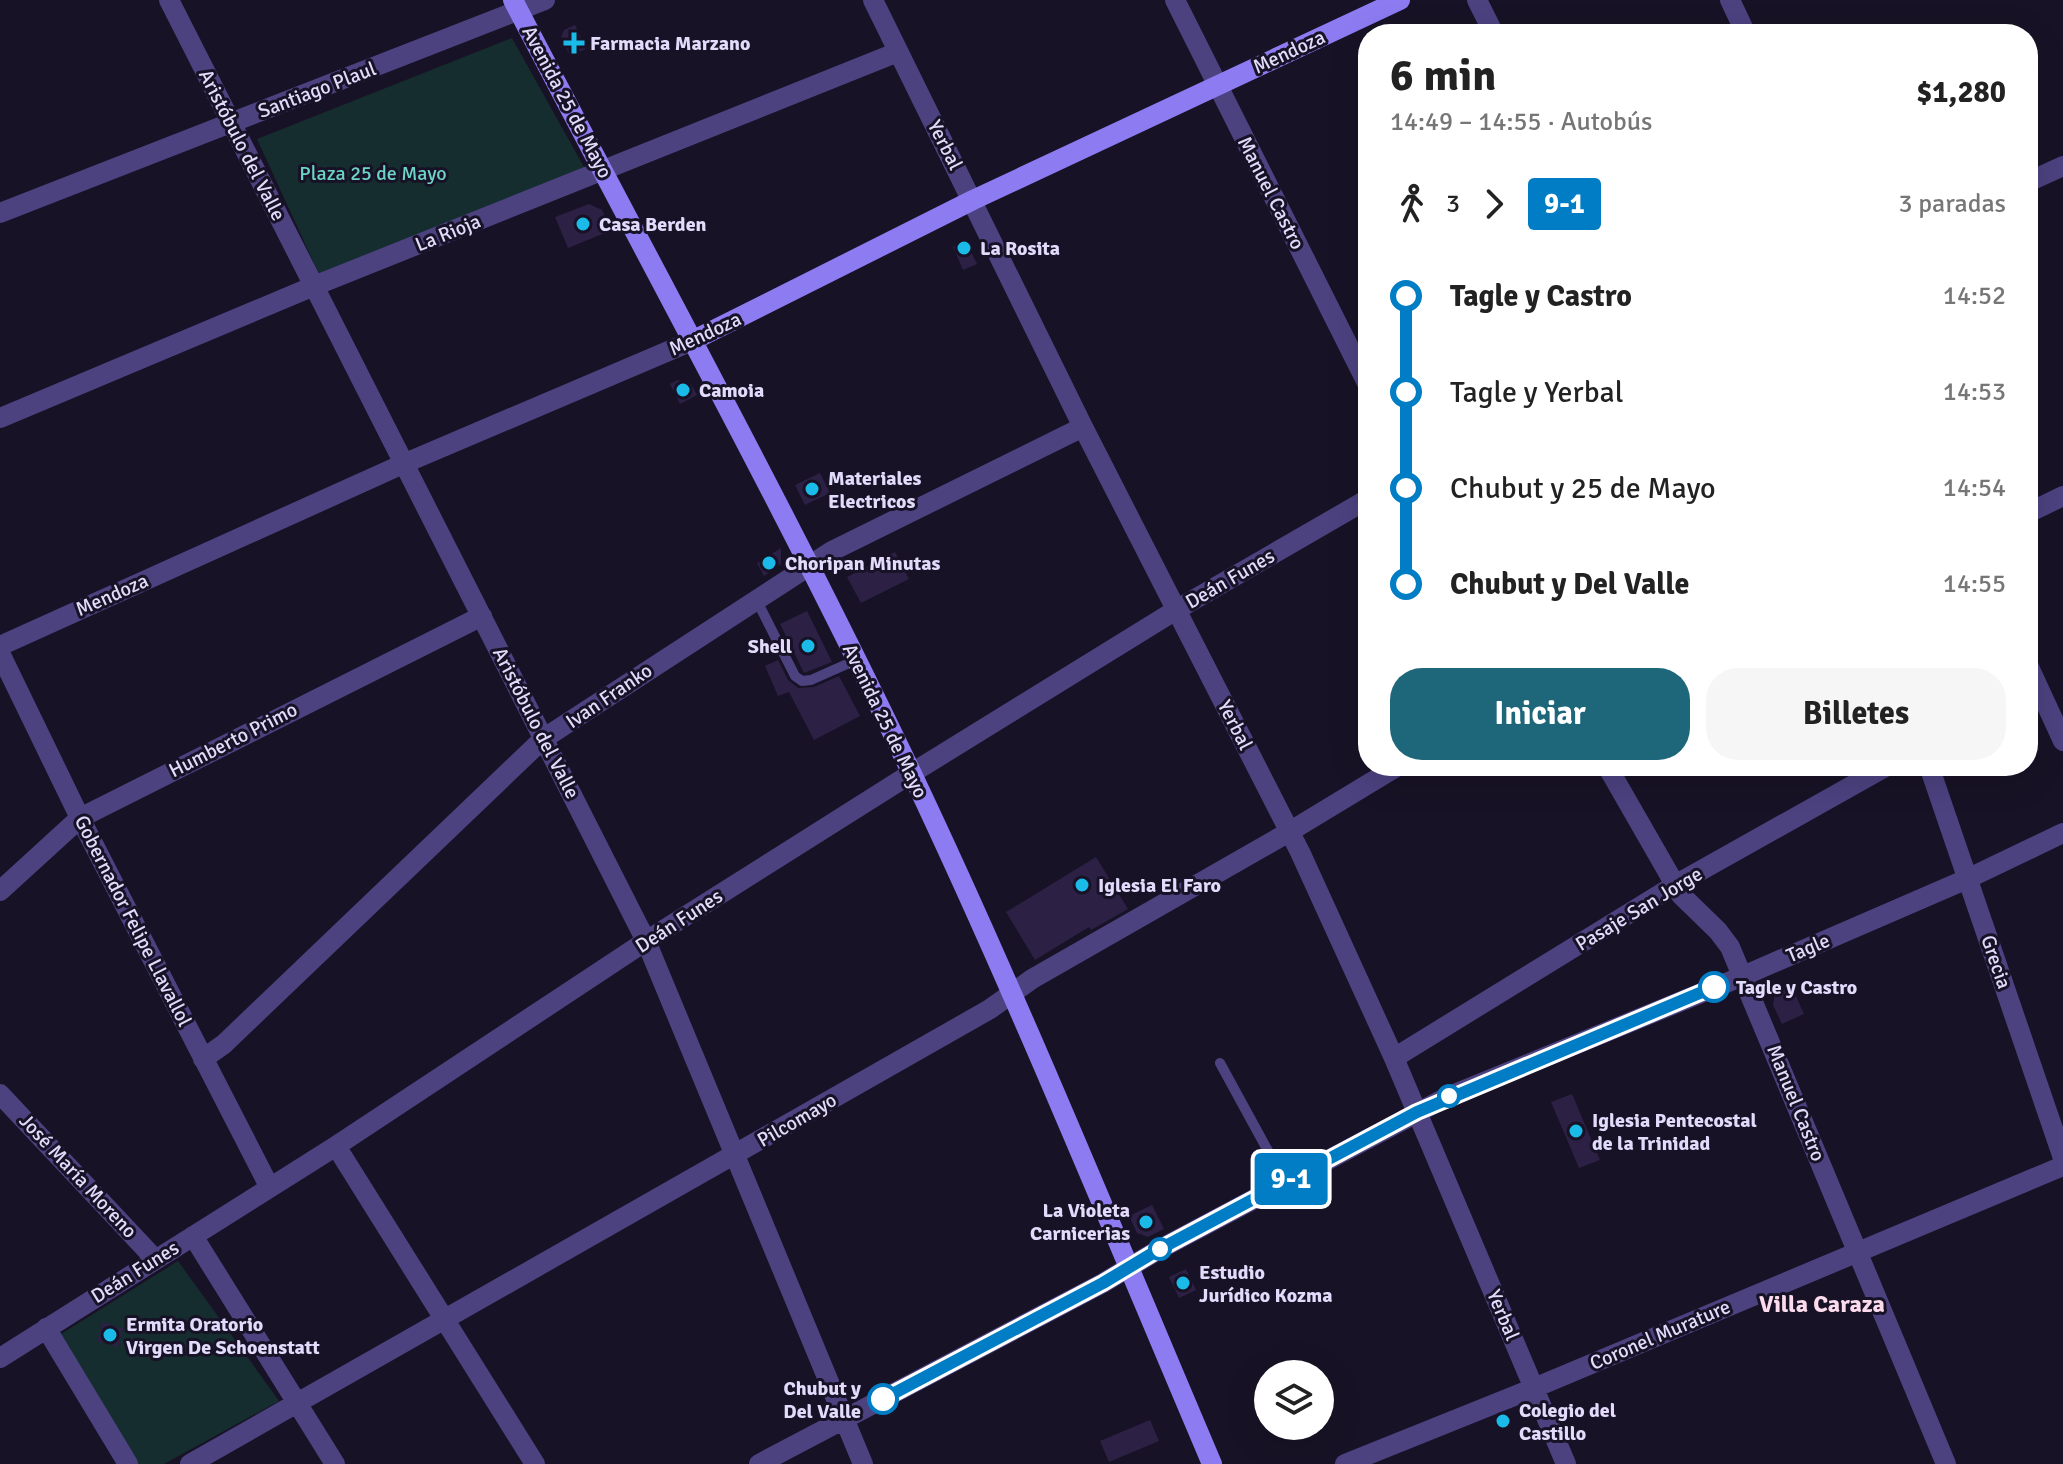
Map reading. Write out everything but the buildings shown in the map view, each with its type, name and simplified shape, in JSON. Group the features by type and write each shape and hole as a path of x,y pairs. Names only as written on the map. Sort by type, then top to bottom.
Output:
{"main road":[{"name":"Mendoza","path":"692,341 973,200 1400,0"},
{"name":"Avenida 25 de Mayo","path":"515,5 808,565 912,773 1013,993 1212,1464"}],"street":[{"name":"Aristóbulo del Valle","path":"169,0 646,941 863,1464"},
{"name":"Santiago Plaul","path":"0,213 231,124 515,5 545,0"},
{"name":"Yerbal","path":"873,0 1083,427 1289,832 1394,1058 1566,1464"},
{"name":"Manuel Castro","path":"1175,0 1358,365"},
{"path":"1477,0 1489,24"},
{"path":"1730,0 1740,24"},
{"path":"1738,0 1742,24"},
{"name":"La Rioja","path":"0,418 314,286 898,52"},
{"path":"2038,177 2063,166"},
{"name":"Mendoza","path":"0,646 403,464 692,341"},
{"name":"Ivan Franko","path":"203,1059 224,1044 543,739 808,565 1083,427"},
{"path":"2038,508 2063,496"},
{"name":"Deán Funes","path":"4,1349 46,1328 336,1146 646,941 912,773 1176,610 1358,505"},
{"name":"Humberto Primo","path":"0,891 80,818 482,616"},
{"name":"Gobernador Felipe Llavallol","path":"0,653 80,818 269,1186"},
{"path":"2038,687 2063,741"},
{"name":"Pilcomayo","path":"190,1464 990,1009 1032,979 1381,776"},
{"name":"Manuel Castro","path":"1613,776 1675,885 1730,947 1946,1464"},
{"name":"Pasaje San Jorge","path":"1394,1058 1675,885 1869,776"},
{"name":"Grecia","path":"1932,776 2063,1158"},
{"name":"Tagle","path":"759,1464 1417,1112 1743,976 1967,879 2063,833"},
{"name":"José María Moreno","path":"0,1094 155,1259"},
{"path":"336,1146 535,1464"},
{"name":"Coronel Murature","path":"1345,1464 2063,1166"},
{"path":"193,1236 335,1464"},
{"path":"46,1328 128,1464"}],"lane":[{"path":"756,599 795,676 802,681 856,660"},
{"path":"1220,1063 1285,1182"}],"green space":[{"name":"Plaza 25 de Mayo","path":"512,38 585,169 319,274 257,139"},
{"path":"178,1261 279,1401 164,1464 135,1464 61,1334"}],"bus line":[{"name":"9-1","path":"883,1399 1447,1097 1714,987"}],"place":[{"name":"Farmacia Marzano","path":"574,43"},
{"name":"Casa Berden","path":"583,224"},
{"name":"La Rosita","path":"964,248"},
{"name":"Camoia","path":"683,390"},
{"name":"Materiales Electricos","path":"812,489"},
{"name":"Choripan Minutas","path":"769,563"},
{"name":"Shell","path":"808,646"},
{"name":"Iglesia El Faro","path":"1082,885"},
{"name":"Tagle y Castro","path":"1714,987"},
{"name":"Iglesia Pentecostal de la Trinidad","path":"1576,1131"},
{"name":"La Violeta Carnicerias","path":"1146,1222"},
{"name":"Estudio Jurídico Kozma","path":"1183,1283"},
{"name":"Ermita Oratorio Virgen De Schoenstatt","path":"110,1335"},
{"name":"Chubut y Del Valle","path":"883,1399"},
{"name":"Colegio del Castillo","path":"1503,1421"}],"district":[{"name":"Villa Caraza","path":"1822,1304"}]}
